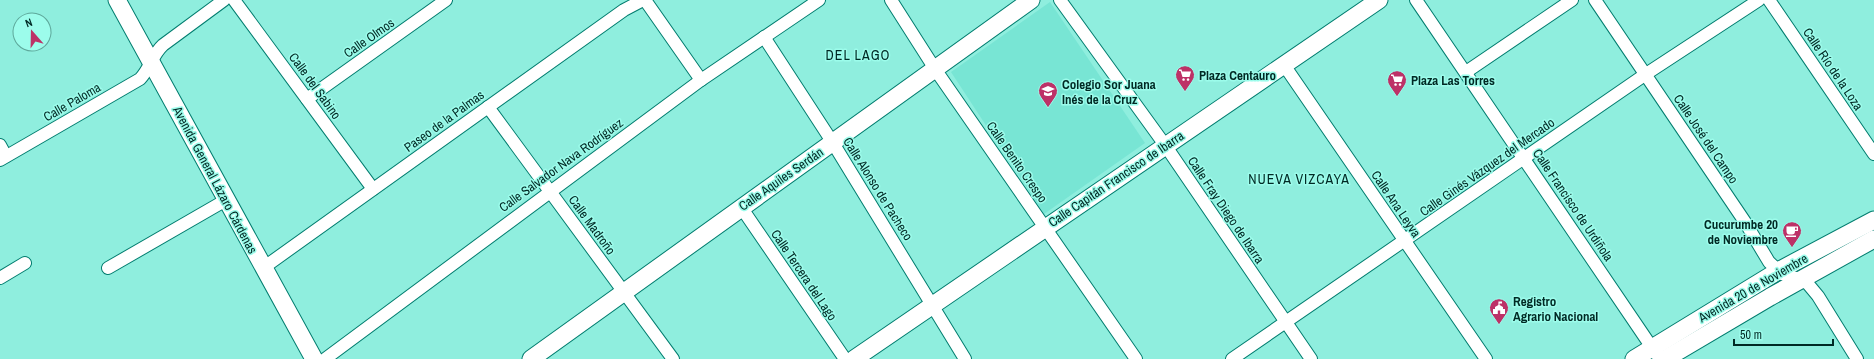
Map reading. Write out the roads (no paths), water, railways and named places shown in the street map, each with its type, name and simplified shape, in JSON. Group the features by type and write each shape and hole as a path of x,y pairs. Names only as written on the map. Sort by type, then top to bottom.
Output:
{"street":[{"name":"Avenida General Lázaro Cárdenas","path":"117,0 314,359"},
{"name":"Calle Paloma","path":"3,158 140,79 152,62 158,50 163,45 224,0"},
{"name":"Calle del Sabino","path":"234,0 373,189"},
{"name":"Calle Olmos","path":"307,99 446,0"},
{"path":"644,0 701,80"},
{"name":"Paseo de la Palmas","path":"263,268 624,10 644,0"},
{"name":"Calle Salvador Nava Rodríguez","path":"326,359 549,191 701,80 819,0"},
{"name":"Calle Benito Crespo","path":"891,0 935,69 1136,359"},
{"name":"Calle Aquiles Serdán","path":"531,359 1031,0"},
{"name":"Calle Fray Diego de Ibarra","path":"1060,0 1165,145 1311,359"},
{"name":"Calle Capitán Francisco de Ibarra","path":"854,359 1379,0"},
{"name":"Calle Francisco de Urdiñola","path":"1416,0 1525,158 1656,353"},
{"path":"1466,72 1572,0"},
{"name":"Calle José del Campo","path":"1595,0 1745,222 1769,262 1782,274 1803,280"},
{"name":"Calle Ginés Vázquez del Mercado","path":"1232,359 1646,74 1759,0"},
{"name":"Calle Río de la Loza","path":"1769,0 1874,154"},
{"name":"Calle Alonso de Pacheco","path":"764,37 833,143 965,359"},
{"name":"Calle Ana Leyva","path":"1284,65 1486,359"},
{"name":"Calle Madroño","path":"488,107 673,359"},
{"path":"0,145 3,158"},
{"path":"108,268 226,200"},
{"name":"Calle Tercera del Lago","path":"741,207 845,359"},
{"name":"Avenida 20 de Noviembre","path":"1634,359 1656,353 1778,271 1874,220"},
{"name":"Avenida 20 de Noviembre","path":"1665,359 1770,297 1803,280 1874,239"},
{"path":"0,278 24,263"},
{"path":"1803,280 1818,296 1857,359"}],"place":[{"name":"Plaza Centauro","path":"1185,92"},
{"name":"Plaza Las Torres","path":"1397,97"},
{"name":"Colegio Sor Juana Inés de la Cruz","path":"1048,108"},
{"name":"Cucurumbe 20 de Noviembre","path":"1792,248"},
{"name":"Registro Agrario Nacional","path":"1499,325"}],"district":[{"name":"DEL LAGO","path":"858,55"},
{"name":"NUEVA VIZCAYA","path":"1299,179"}]}
